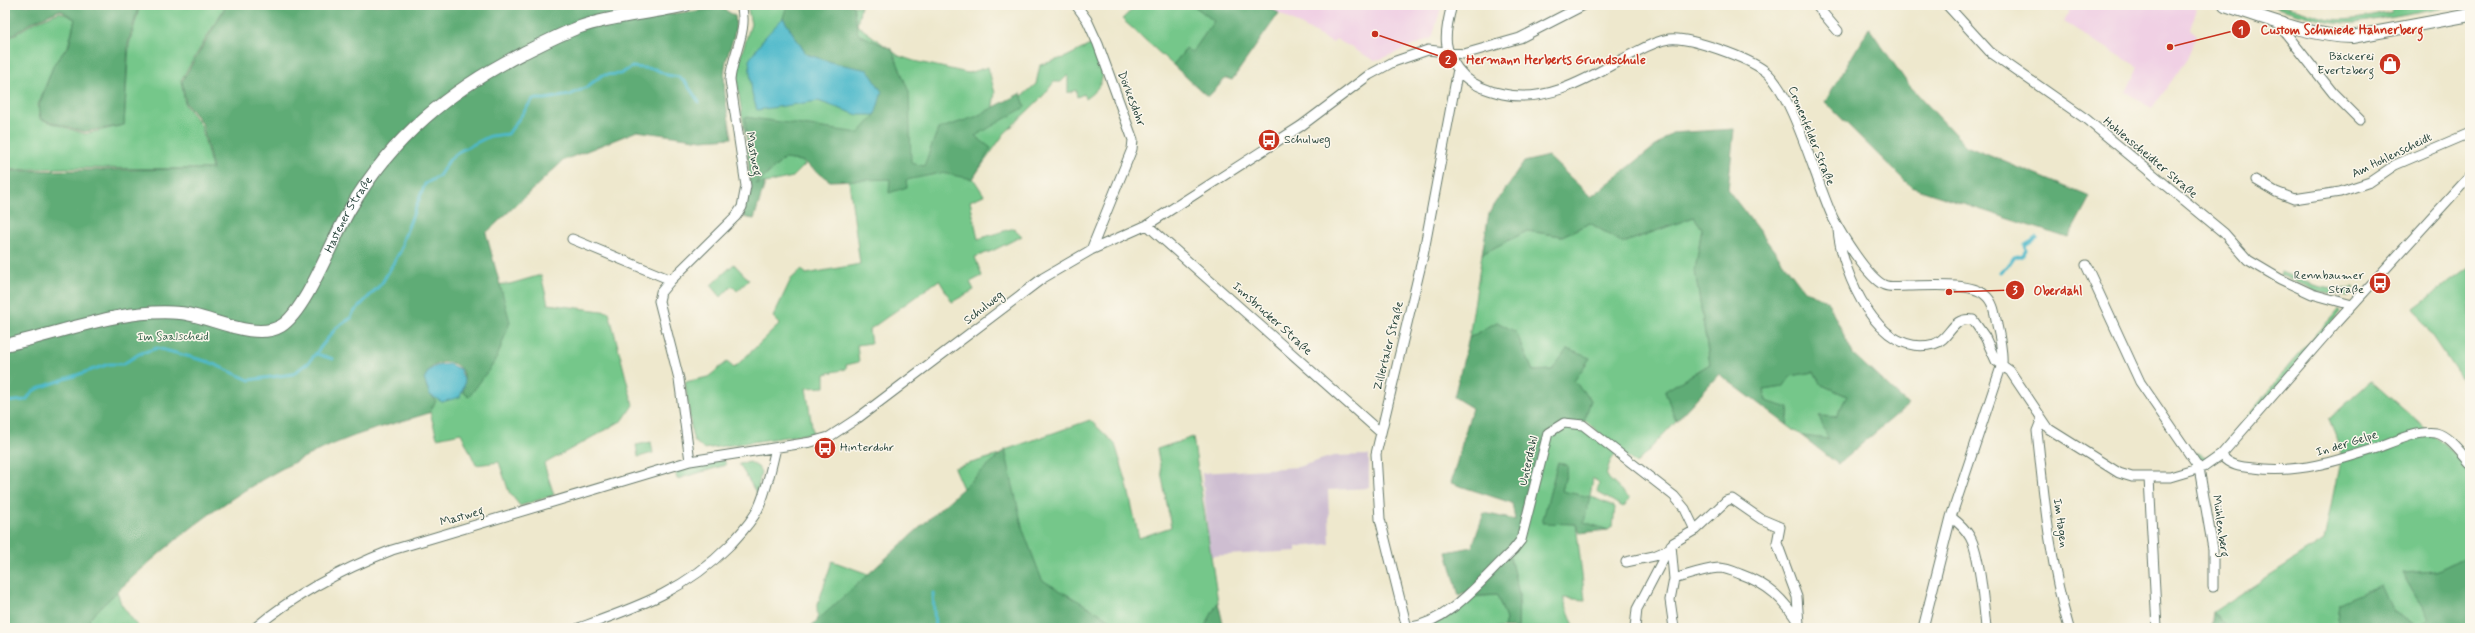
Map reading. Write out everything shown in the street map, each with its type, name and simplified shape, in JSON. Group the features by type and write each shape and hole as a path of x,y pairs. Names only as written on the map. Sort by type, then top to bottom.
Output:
{"main road":[{"name":"Hastener Straße","path":"5,345 72,327 138,313 183,313 255,330 280,326 302,303 350,207 382,161 436,107 483,75 558,35 600,21 686,5"},
{"path":"2225,5 2277,22 2334,37 2352,37 2470,15"}],"street":[{"name":"Mastweg","path":"690,461 679,379 659,301 661,292 671,280 736,216 742,208 746,186 730,80 731,64 744,24 741,5"},
{"name":"Dörkesdohr","path":"1076,5 1087,20 1098,44 1133,140 1132,149 1091,250"},
{"name":"Cronenfelder Straße","path":"1452,5 1444,39 1458,69 1470,81 1482,88 1505,94 1529,96 1569,86 1650,45 1678,38 1704,44 1756,66 1772,78 1785,97 1823,198 1838,229"},
{"name":"Schulweg","path":"829,437 858,418 1043,278 1091,250 1147,225 1301,126 1369,75 1392,62 1428,50 1464,54 1520,38 1584,5"},
{"path":"1816,5 1838,31"},
{"name":"Hohlenscheidter Straße","path":"1947,5 1990,52 2086,119 2224,233 2248,260 2280,279 2312,294 2352,305"},
{"path":"2277,22 2333,93 2360,120"},
{"name":"Zillertaler Straße","path":"1407,628 1380,519 1376,454 1423,256 1458,69"},
{"name":"Am Hohlenscheidt","path":"2256,180 2276,192 2294,199 2340,192 2370,182 2395,165 2470,133"},
{"path":"1838,229 1841,251 1852,280 1875,322 1883,329 1912,346 1931,345 1938,343 1960,321 1965,319 1973,320 1985,337 1996,361 2010,371 2041,420 2049,429 2119,473 2132,477 2170,477 2199,468 2222,455 2352,305 2470,176"},
{"name":"Innsbrucker Straße","path":"1147,225 1380,432"},
{"path":"1838,229 1870,273 1883,285 1944,286 1973,290 1984,294 1992,305 1995,315 2003,356 2002,364 1951,517 1924,628"},
{"path":"572,240 671,280"},
{"path":"2086,265 2140,382 2199,468"},
{"name":"Im Hagen","path":"2041,420 2037,431 2045,509 2055,575 2069,628"},
{"name":"Unterdahl","path":"1407,628 1431,622 1446,613 1521,540 1548,433 1564,423 1584,425 1674,496 1685,509 1696,530"},
{"name":"In der Gelpe","path":"2222,455 2227,462 2239,466 2262,470 2291,469 2339,460 2415,435 2435,433 2444,437 2470,463"},
{"name":"Mastweg","path":"255,628 314,587 347,569 389,551 690,461 776,448 829,437"},
{"path":"579,628 660,597 688,582 706,568 740,534 757,510 776,448"},
{"name":"Mühlenberg","path":"2199,468 2213,549 2213,587"},
{"path":"2149,478 2157,628"},
{"path":"1626,562 1654,556 1670,548 1696,530 1729,499 1736,501 1761,519 1780,527 1777,532 1778,543 1797,596 1800,626"},
{"path":"1951,517 1963,526 1971,538 1982,586 1986,628"},
{"path":"1670,548 1674,579 1670,600 1674,628"},
{"path":"1635,628 1637,609 1670,548"},
{"path":"1674,579 1720,568 1744,575 1764,584 1783,600 1800,626"}],"shaded area":[{"path":"1264,5 1442,5 1432,38 1375,61 1336,39 1333,43"},
{"path":"2071,5 2189,5 2197,8 2190,29 2197,35 2187,59 2152,109 2126,92 2138,67 2064,22"},
{"path":"1369,455 1369,488 1328,490 1330,544 1296,547 1296,551 1210,556 1202,473 1298,467 1333,456"}],"green space":[{"path":"5,5 139,5 128,44 124,125 84,132 41,119 39,105 54,64 69,46 75,19 60,10 32,22 5,40"},
{"path":"140,5 226,5 181,80 185,105 201,125 212,169 65,168 5,170 5,41 33,23 60,12 75,19 68,46 54,64 38,105 40,119 85,134 124,125 129,45"},
{"name":"Im Saalscheid","path":"227,5 661,5 669,14 722,8 735,16 736,22 734,35 726,61 724,76 726,102 732,138 702,140 637,131 564,160 486,233 510,322 496,360 469,397 463,392 464,377 459,367 450,363 440,363 431,368 426,376 427,387 436,401 429,413 354,436 279,470 245,490 179,537 118,590 89,619 93,628 5,628 5,171 213,169 202,123 186,104 182,81"},
{"path":"747,5 861,6 857,25 899,56 914,61 968,73 988,67 995,93 992,111 1014,103 1036,84 1040,65 1066,57 1092,44 1101,68 1102,80 1099,86 1085,99 1084,94 1077,97 1076,90 1068,93 1068,75 1061,82 1054,82 1043,96 1004,134 973,178 984,195 970,201 978,239 1014,228 1022,236 992,251 975,257 982,276 970,282 974,290 952,302 939,280 869,330 871,343 857,345 859,362 846,365 846,369 825,374 825,387 806,388 813,433 704,449 694,441 692,434 685,382 708,377 727,362 734,368 780,324 773,317 791,279 802,269 806,274 860,264 847,166 769,130 745,135 737,82 740,58 751,24"},
{"path":"787,5 853,5 858,34 892,49 909,92 911,163 924,166 938,129 975,117 1021,93 1025,107 975,136 991,148 973,179 941,173 906,180 907,187 889,193 890,179 830,181 802,161 784,159 756,184 765,183 754,219 743,217 750,184 745,117 859,133 875,115 834,63 806,54 783,18"},
{"path":"1137,5 1193,5 1214,21 1192,53 1186,49 1173,65 1122,19"},
{"path":"1193,5 1264,5 1279,13 1232,80 1226,78 1208,97 1173,65 1186,49 1192,53 1214,21"},
{"path":"2269,5 2284,6 2325,18 2342,20 2392,12 2391,5 2456,5 2356,23 2345,23 2322,20"},
{"path":"1869,28 1908,84 1966,146 2090,197 2068,238 1911,187 1825,102"},
{"path":"1734,129 1728,190 1804,290 1828,302 1853,354 1908,405 1838,464 1802,436 1828,439 1819,416 1836,417 1847,396 1822,385 1814,372 1791,376 1783,387 1764,390 1766,401 1789,408 1787,425 1719,374 1676,421 1665,391 1710,364 1695,271 1702,228 1694,217 1623,243 1590,223 1562,236 1527,231 1482,254 1489,213 1524,162 1548,156 1591,197 1672,133"},
{"path":"784,159 802,161 805,165 793,177 756,185"},
{"path":"1694,217 1702,228 1695,271 1710,364 1665,391 1676,421 1636,464 1583,419 1591,400 1574,381 1590,358 1552,370 1533,371 1516,333 1497,322 1469,338 1482,254 1527,231 1562,236 1590,223 1623,243"},
{"path":"734,264 749,280 737,291 732,286 721,297 711,285"},
{"path":"2470,267 2470,391 2414,308"},
{"path":"2281,272 2308,283 2326,288 2354,288 2349,296 2317,291 2280,275"},
{"path":"541,275 548,304 609,312 633,405 623,420 544,464 554,495 520,506 509,492 499,462 476,465 461,433 437,438 427,401 486,370 488,285 510,284"},
{"path":"2339,309 2341,312 2228,444 2205,462 2199,459 2195,452 2206,457 2223,447 2291,363"},
{"path":"1497,322 1516,332 1533,371 1552,370 1567,349 1590,358 1574,381 1591,400 1583,425 1574,423 1548,433 1521,540 1509,554 1519,594 1518,628 1504,628 1506,619 1497,595 1463,597 1468,592 1459,596 1447,552 1472,547 1484,513 1515,520 1512,503 1451,483 1472,408 1454,397 1469,338"},
{"path":"1814,372 1822,385 1847,396 1836,417 1819,416 1829,439 1802,436 1787,425 1789,409 1766,401 1764,390 1783,387 1791,376"},
{"path":"2371,381 2458,457 2470,448 2470,555 2436,571 2402,573 2429,619 2419,627 2393,612 2340,603 2337,628 2227,628 2213,612 2324,540 2342,451 2329,419"},
{"path":"1090,420 1115,444 1126,480 1139,538 1171,527 1157,449 1193,437 1218,602 1208,622 1208,628 818,628 817,607 832,561 885,580 984,536 954,468 1006,453 1005,450"},
{"path":"1574,423 1617,451 1610,462 1606,476 1630,499 1623,507 1597,492 1599,484 1593,478 1590,496 1615,507 1613,527 1608,530 1583,522 1562,491 1568,466 1558,462 1543,522 1576,524 1585,600 1563,598 1575,628 1518,628 1519,594 1509,554 1548,433"},
{"path":"651,442 653,453 638,457 636,445"},
{"path":"1005,450 1023,530 1042,580 1118,624 1119,628 809,628"},
{"path":"724,459 726,465 677,479 675,471"},
{"path":"750,462 758,467 761,472 757,494 739,464"},
{"path":"1558,462 1568,466 1562,491 1590,497 1584,522 1608,530 1579,533 1576,524 1542,523"},
{"path":"2470,555 2470,628 2337,628 2340,603 2381,584 2393,612 2419,627 2429,619 2402,573 2436,571"},
{"path":"117,591 121,604 139,628 93,628 89,619"},
{"path":"1497,595 1506,619 1504,628 1422,628 1458,610 1460,598"},
{"path":"1218,602 1224,628 1204,628"},
{"path":"2213,612 2227,628 2211,628"}],"water":[{"path":"783,18 806,54 834,63 868,70 882,92 875,115 858,115 818,101 757,110 752,94 749,60 765,37"},
{"path":"449,364 460,369 465,383 460,397 442,402 430,395 424,379 428,372 434,367"}],"waterway":[{"path":"5,402 26,400 33,391 42,387 109,364 123,364 139,354 157,348 209,362 249,380 293,374 309,362 336,328 351,318 353,313 382,283 401,250 403,240 425,184 439,176 450,159 460,151 490,136 508,134 533,99 545,99 570,95 587,87 602,75 620,74 632,67 655,69 667,75 679,77 686,83 699,102"},
{"path":"2000,272 2007,267 2014,257 2023,255 2026,250 2025,245 2037,238"},
{"path":"317,354 333,359"},
{"path":"933,593 935,628"}],"place":[{"name":"Hermann Herberts Grundschule","path":"1375,34"},
{"name":"Custom Schmiede Hahnerberg","path":"2170,47"},
{"name":"Bäckerei Evertzberg","path":"2390,64"},
{"name":"Schulweg","path":"1269,140"},
{"name":"Rennbaumer Straße","path":"2380,283"},
{"name":"Oberdahl","path":"1949,292"},
{"name":"Hinterdohr","path":"825,448"}]}
